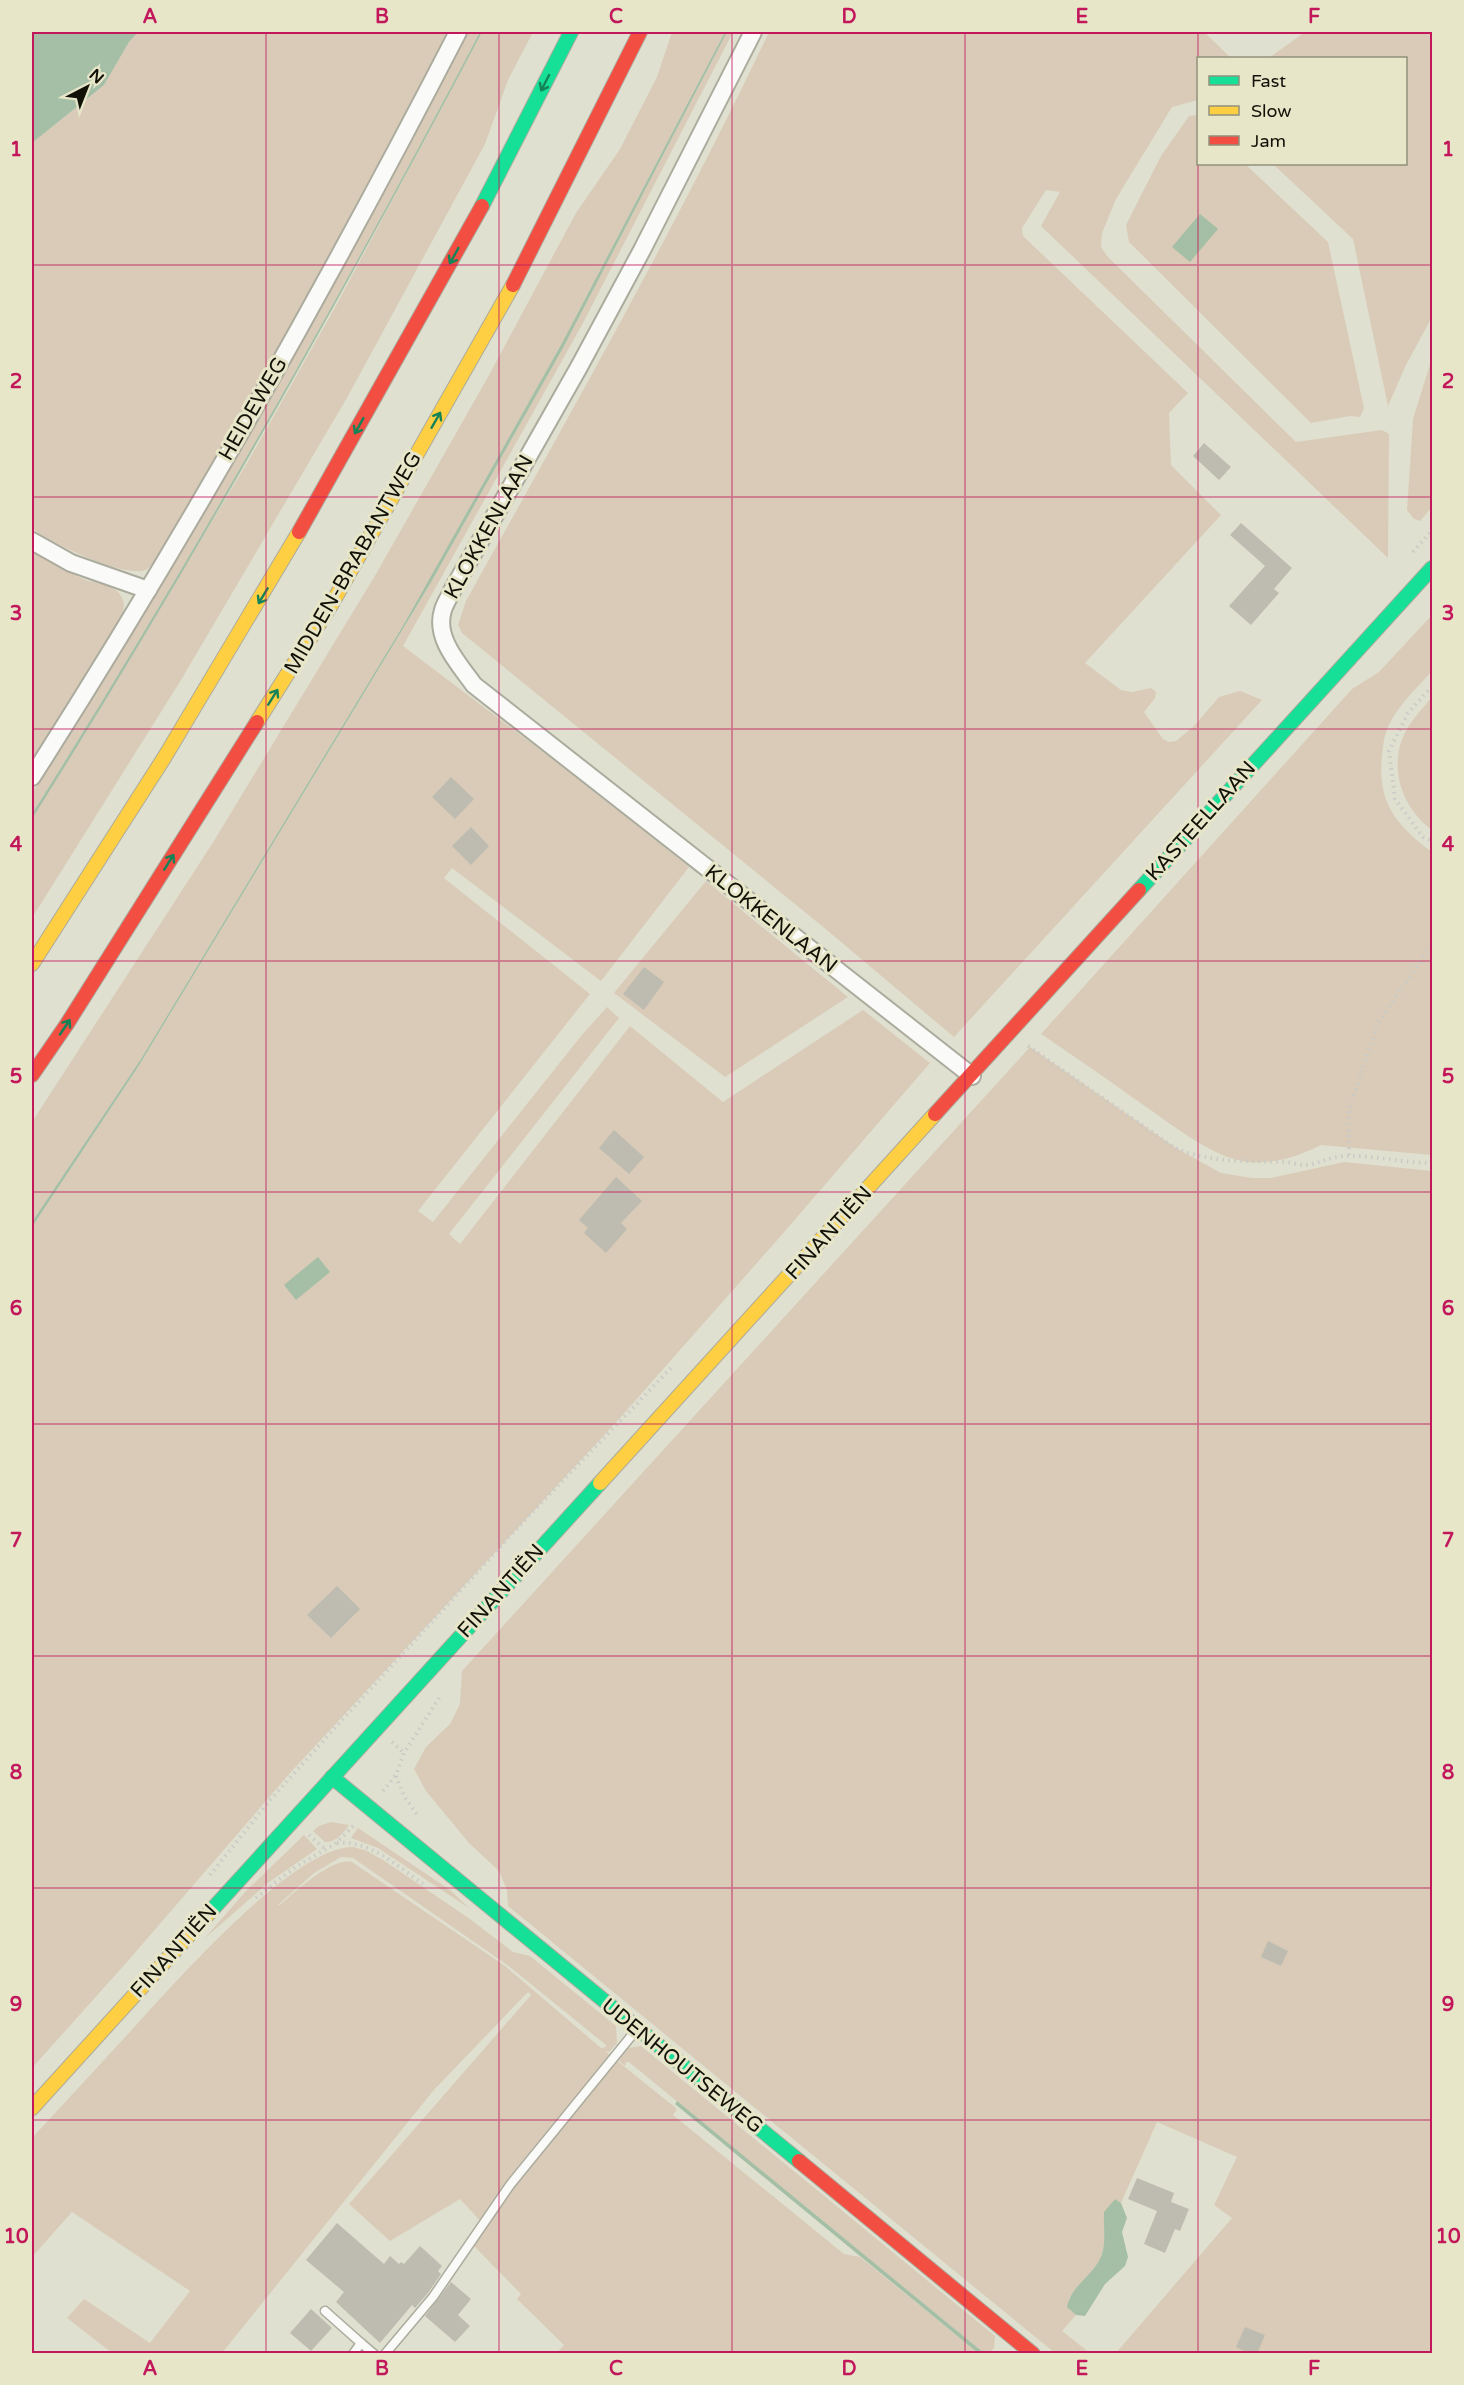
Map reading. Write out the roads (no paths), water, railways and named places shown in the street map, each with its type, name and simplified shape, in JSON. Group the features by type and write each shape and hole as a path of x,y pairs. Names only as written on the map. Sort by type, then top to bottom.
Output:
{"main road":[{"path":"32,964 164,758 277,572 468,233 572,32"},
{"name":"MIDDEN-BRABANTWEG","path":"32,1075 331,605 523,268 640,32"},
{"name":"KASTEELLAAN","path":"972,1076 1014,1026 1432,567"},
{"name":"FINANTIËN","path":"32,2108 972,1076"},
{"name":"UDENHOUTSEWEG","path":"332,1777 1033,2354"}],"street":[{"name":"HEIDEWEG","path":"32,777 242,431 403,138 458,32"},
{"name":"KLOKKENLAAN","path":"753,32 642,250 579,367 453,589 442,611 442,636 474,685 972,1076"},
{"path":"32,541 71,563 147,590"}],"lane":[{"path":"386,2354 433,2297 510,2185 637,2028"},
{"path":"325,2311 374,2354"},
{"path":"353,2354 361,2343"}]}
